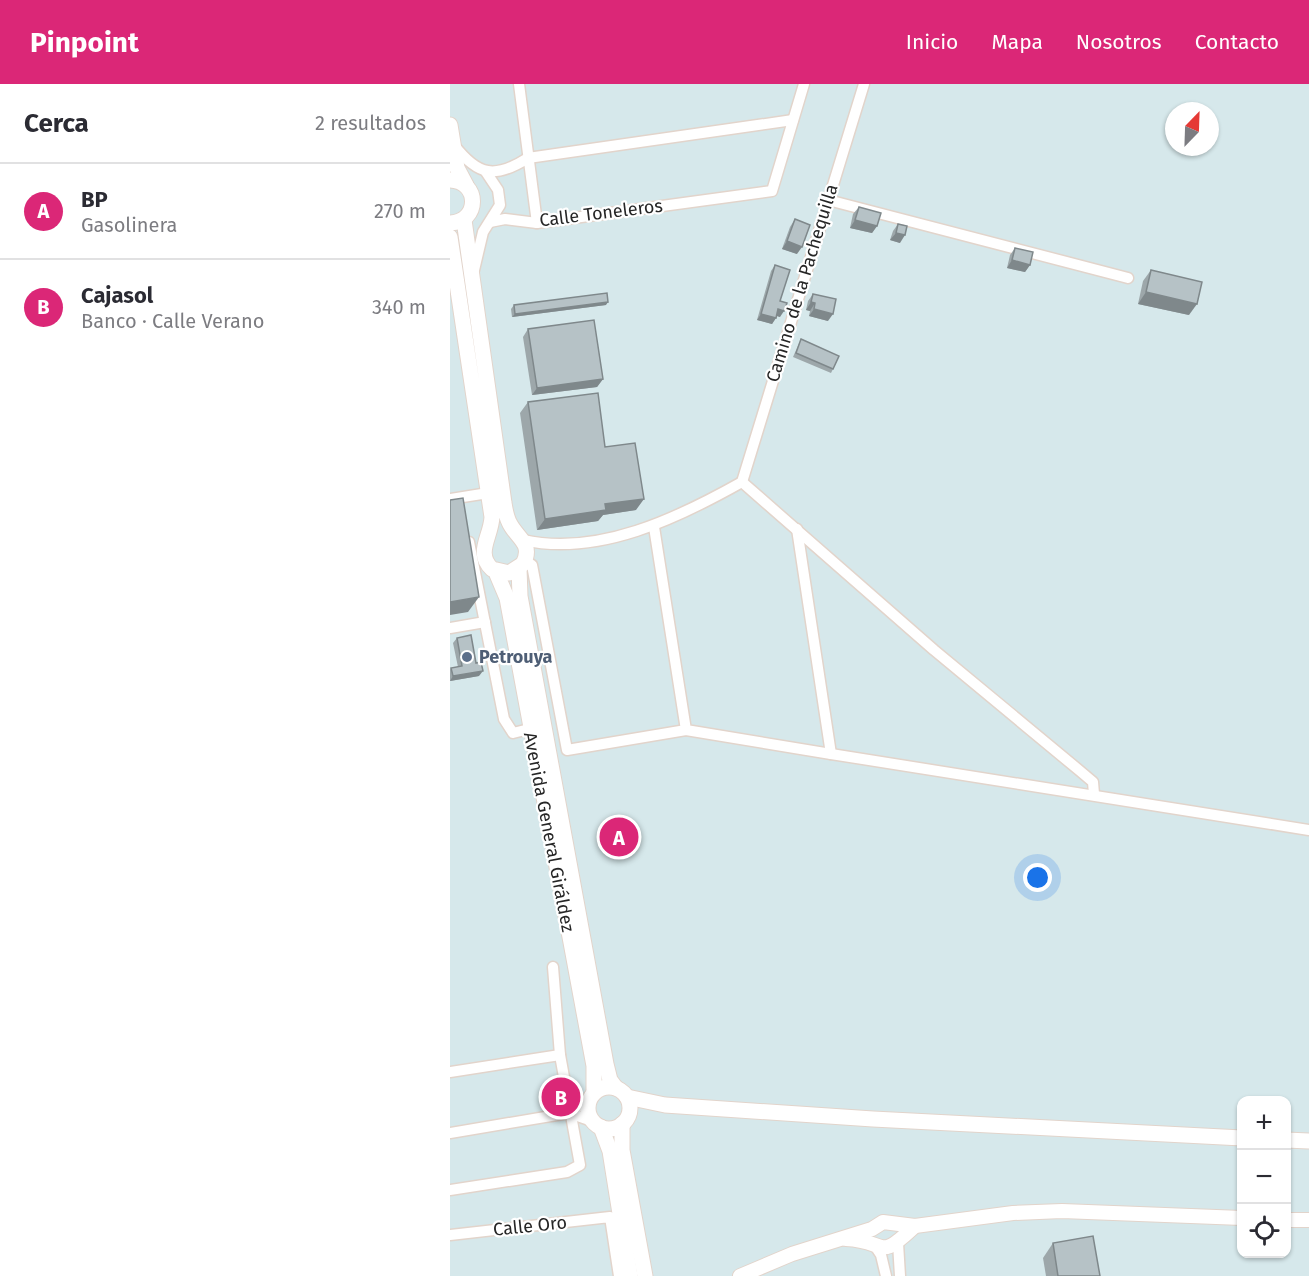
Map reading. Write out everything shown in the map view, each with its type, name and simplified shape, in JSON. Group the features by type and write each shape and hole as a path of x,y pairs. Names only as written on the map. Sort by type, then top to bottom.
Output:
{"main road":[{"path":"450,125 458,181 472,193 474,202 471,212 460,221 472,279 504,503 509,523 520,536 528,561 508,574 496,572 479,560 490,536 492,517 450,237"},
{"path":"490,536 502,530 520,536"},
{"name":"Avenida General Giráldez","path":"528,561 520,596 554,789 606,1064 610,1080 622,1093"},
{"name":"Avenida General Giráldez","path":"496,572 507,598 529,729 594,1066 592,1096"},
{"path":"630,1276 610,1151 588,1109 592,1096 605,1087 665,1105 1237,1138"},
{"path":"622,1093 626,1120 622,1150 645,1276"},
{"path":"596,1124 610,1129 626,1120 665,1105"},
{"path":"1291,1140 1309,1141"}],"street":[{"path":"519,84 537,223"},
{"path":"458,181 484,171 507,170 528,158 793,120 804,84"},
{"name":"Camino de la Pachequilla","path":"742,482 864,84"},
{"name":"Calle Toneleros","path":"460,221 474,227 505,219 537,223 772,191 793,120"},
{"path":"453,144 469,164 484,171 496,186 501,198 499,209 489,223 480,243 472,279"},
{"path":"828,200 1128,278"},
{"path":"520,536 549,545 621,535 654,526 742,482 934,650 1093,782 1094,794"},
{"path":"463,509 455,499 488,493"},
{"path":"654,526 686,730"},
{"path":"797,529 831,754"},
{"path":"467,533 479,560 485,622 504,719 513,733 529,729"},
{"path":"549,545 528,561 567,750 686,730 1309,830"},
{"path":"450,628 485,622"},
{"path":"450,1190 571,1171 580,1163 560,1055 554,967"},
{"path":"450,1072 560,1055"},
{"path":"450,1133 569,1113 592,1096"},
{"path":"569,1113 596,1124"},
{"path":"740,1276 766,1271 840,1239 872,1229 883,1222 915,1226 1013,1213 1062,1211 1237,1218"},
{"name":"Calle Oro","path":"450,1235 610,1217 619,1276"},
{"path":"1291,1220 1309,1220"},
{"path":"893,1224 898,1233 900,1276"},
{"path":"840,1239 857,1239 885,1248 898,1243 915,1226"},
{"path":"872,1229 871,1238 881,1255 886,1276"}],"building":[{"path":"859,207 881,213 877,226 855,220"},
{"path":"795,219 810,225 802,247 787,241"},
{"path":"898,224 907,226 905,235 896,233"},
{"path":"1015,248 1033,252 1030,265 1012,260"},
{"path":"775,265 790,270 780,301 787,303 784,311 778,309 776,318 761,314"},
{"path":"1151,270 1202,282 1197,304 1146,292"},
{"path":"607,293 608,302 515,314 514,305"},
{"path":"813,294 836,299 833,314 814,309 815,303 811,302"},
{"path":"594,320 603,379 537,388 528,329"},
{"path":"801,339 839,356 833,369 796,353"},
{"path":"598,393 605,447 635,443 644,499 605,504 606,510 545,519 528,402"},
{"path":"463,498 479,597 450,602 450,500"},
{"path":"471,635 476,663 481,662 483,671 453,676 451,668 462,666 457,638"},
{"path":"1093,1236 1100,1276 1058,1276 1053,1243"}],"place":[{"name":"Petrouya","path":"467,657"},
{"name":"BP","path":"619,837"},
{"name":"Cajasol","path":"561,1097"}]}
